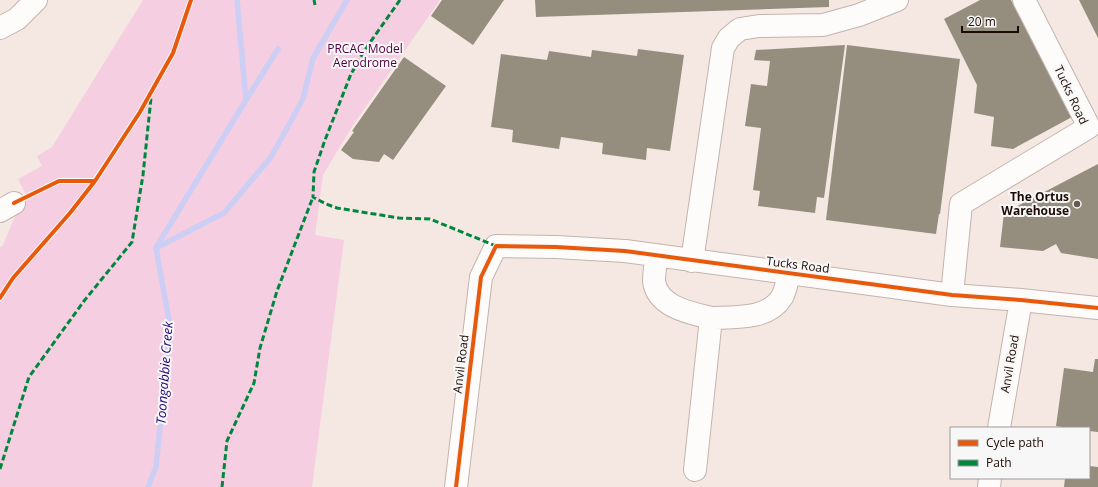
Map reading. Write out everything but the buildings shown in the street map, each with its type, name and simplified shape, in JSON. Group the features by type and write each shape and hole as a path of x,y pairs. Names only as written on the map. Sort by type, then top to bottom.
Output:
{"street":[{"path":"0,28 17,19 36,0"},
{"path":"692,261 723,48 729,38 740,29 759,26 823,26 859,16 897,0"},
{"name":"Tucks Road","path":"952,295 961,204 1089,127 1024,0"},
{"name":"Tucks Road","path":"496,246 556,247 625,251 952,295 1022,300 1098,308"},
{"name":"Anvil Road","path":"456,487 481,277 496,246"},
{"path":"656,255 654,281 658,292 667,302 680,310 711,318 744,317 773,308 782,296 789,274"},
{"name":"Anvil Road","path":"999,427 1022,300"},
{"path":"695,470 711,318"}],"green space":[{"name":"PRCAC Model Aerodrome","path":"143,0 440,0 353,125 323,175 315,235 344,240 312,487 0,487 0,247 3,245 25,193 18,179 42,166 37,156 52,147"}],"waterway":[{"path":"157,246 246,100 237,0"},
{"name":"Toongabbie Creek","path":"148,487 156,467 170,326 156,248 224,213 271,157 303,99 313,58 347,0"},
{"path":"246,100 278,49"}],"marked path":[{"path":"314,0 315,5"},
{"path":"400,0 364,51 351,74 314,172 313,197 337,208 399,218 430,219 496,246"},
{"path":"0,469 29,377 84,301 132,242 143,175 151,98"},
{"path":"222,487 227,441 254,383 260,348 277,291 313,197"}],"cycle path":[{"path":"0,298 13,278 70,213 95,181 140,112 173,53 191,0"},
{"path":"14,203 59,181 95,181"},
{"path":"456,487 481,277 496,246 556,247 625,251 952,295 1098,308"}],"place":[{"name":"The Ortus Warehouse","path":"1077,204"}]}
